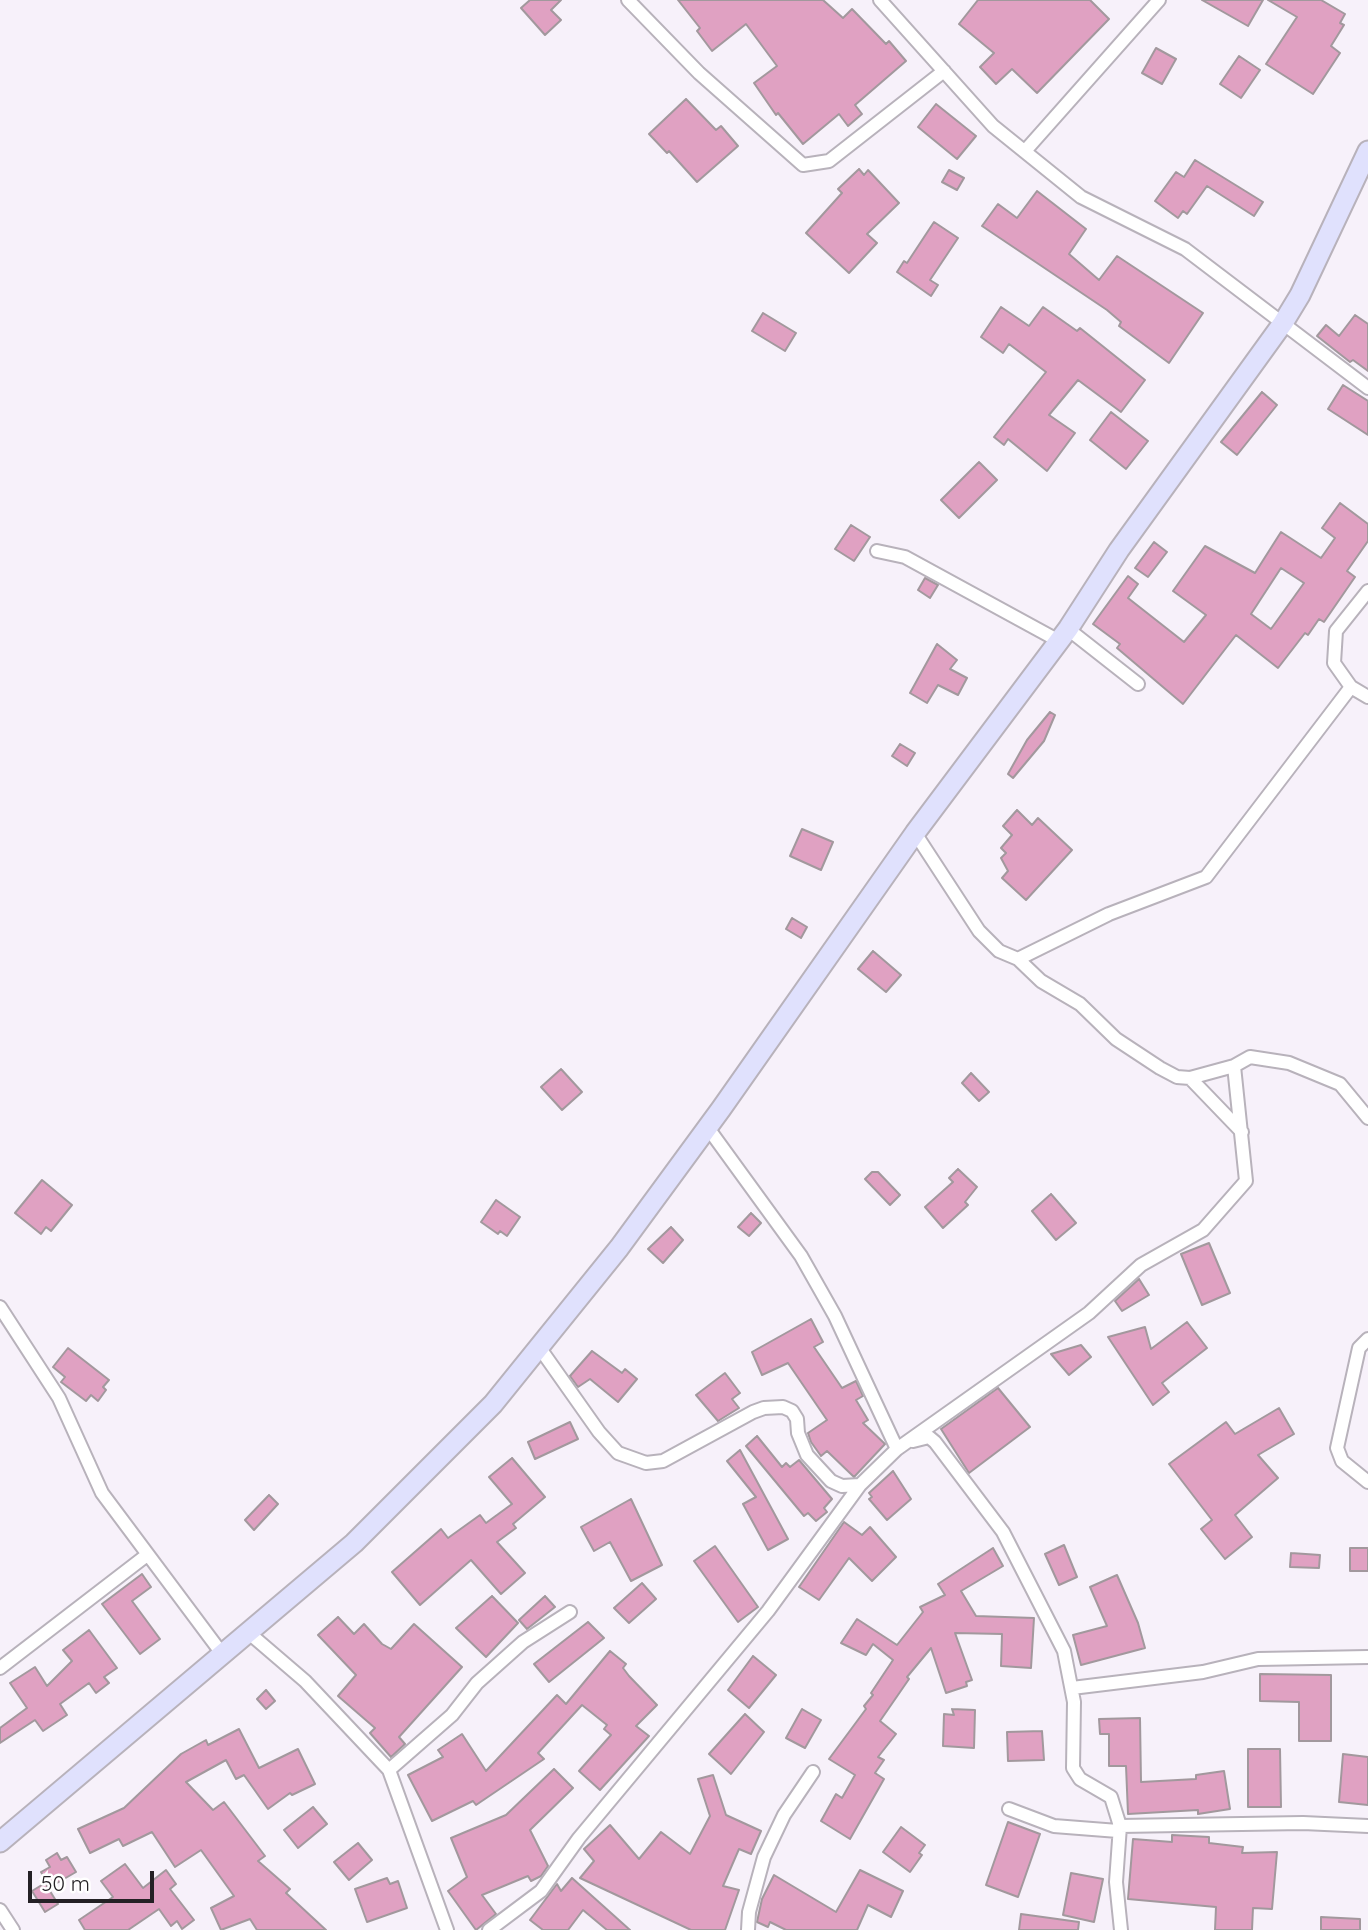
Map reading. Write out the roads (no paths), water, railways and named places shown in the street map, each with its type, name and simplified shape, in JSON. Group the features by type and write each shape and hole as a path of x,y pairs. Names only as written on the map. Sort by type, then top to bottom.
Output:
{"main road":[{"path":"0,1842 354,1542 493,1404 620,1248 708,1128 915,833 1063,635 1119,550 1283,323 1300,295 1368,151"}],"street":[{"path":"628,0 699,73 803,165 829,161 944,71"},
{"path":"880,0 993,126 1081,197 1185,248 1368,388"},
{"path":"1025,152 1152,3"},
{"path":"877,551 905,557 1063,635 1138,684"},
{"path":"1368,591 1336,631 1334,663 1351,687 1368,697"},
{"path":"1018,959 1109,914 1206,877 1351,687"},
{"path":"915,833 979,931 999,951 1018,959 1041,981 1080,1004 1116,1039 1160,1068 1177,1077 1190,1078 1234,1066 1250,1057 1289,1063 1322,1074 1340,1084 1368,1118"},
{"path":"489,1930 541,1891 579,1838 768,1611 860,1485 897,1449 1089,1313 1142,1265 1203,1230 1246,1181 1234,1066"},
{"path":"1190,1078 1242,1133"},
{"path":"708,1128 802,1256 835,1316 897,1449"},
{"path":"0,1307 59,1398 102,1493 223,1655"},
{"path":"1368,1339 1359,1348 1337,1448 1342,1461 1368,1482"},
{"path":"539,1347 599,1432 618,1453 646,1463 663,1461 753,1412 764,1408 783,1407 792,1411 797,1419 798,1433 807,1455 831,1481 842,1486 860,1485"},
{"path":"897,1449 922,1437 935,1442 1003,1532 1065,1651 1072,1688 1073,1768 1080,1779 1111,1797 1116,1804 1119,1828 1116,1882 1121,1930"},
{"path":"0,1668 147,1555"},
{"path":"389,1770 452,1715 477,1684 523,1643 570,1612"},
{"path":"249,1633 305,1681 389,1770 447,1930"},
{"path":"1072,1688 1203,1672 1270,1658 1368,1657"},
{"path":"748,1930 751,1898 764,1857 784,1815 813,1772"},
{"path":"1009,1809 1054,1826 1119,1828 1303,1823 1368,1826"},
{"path":"0,1910 13,1930"}]}
